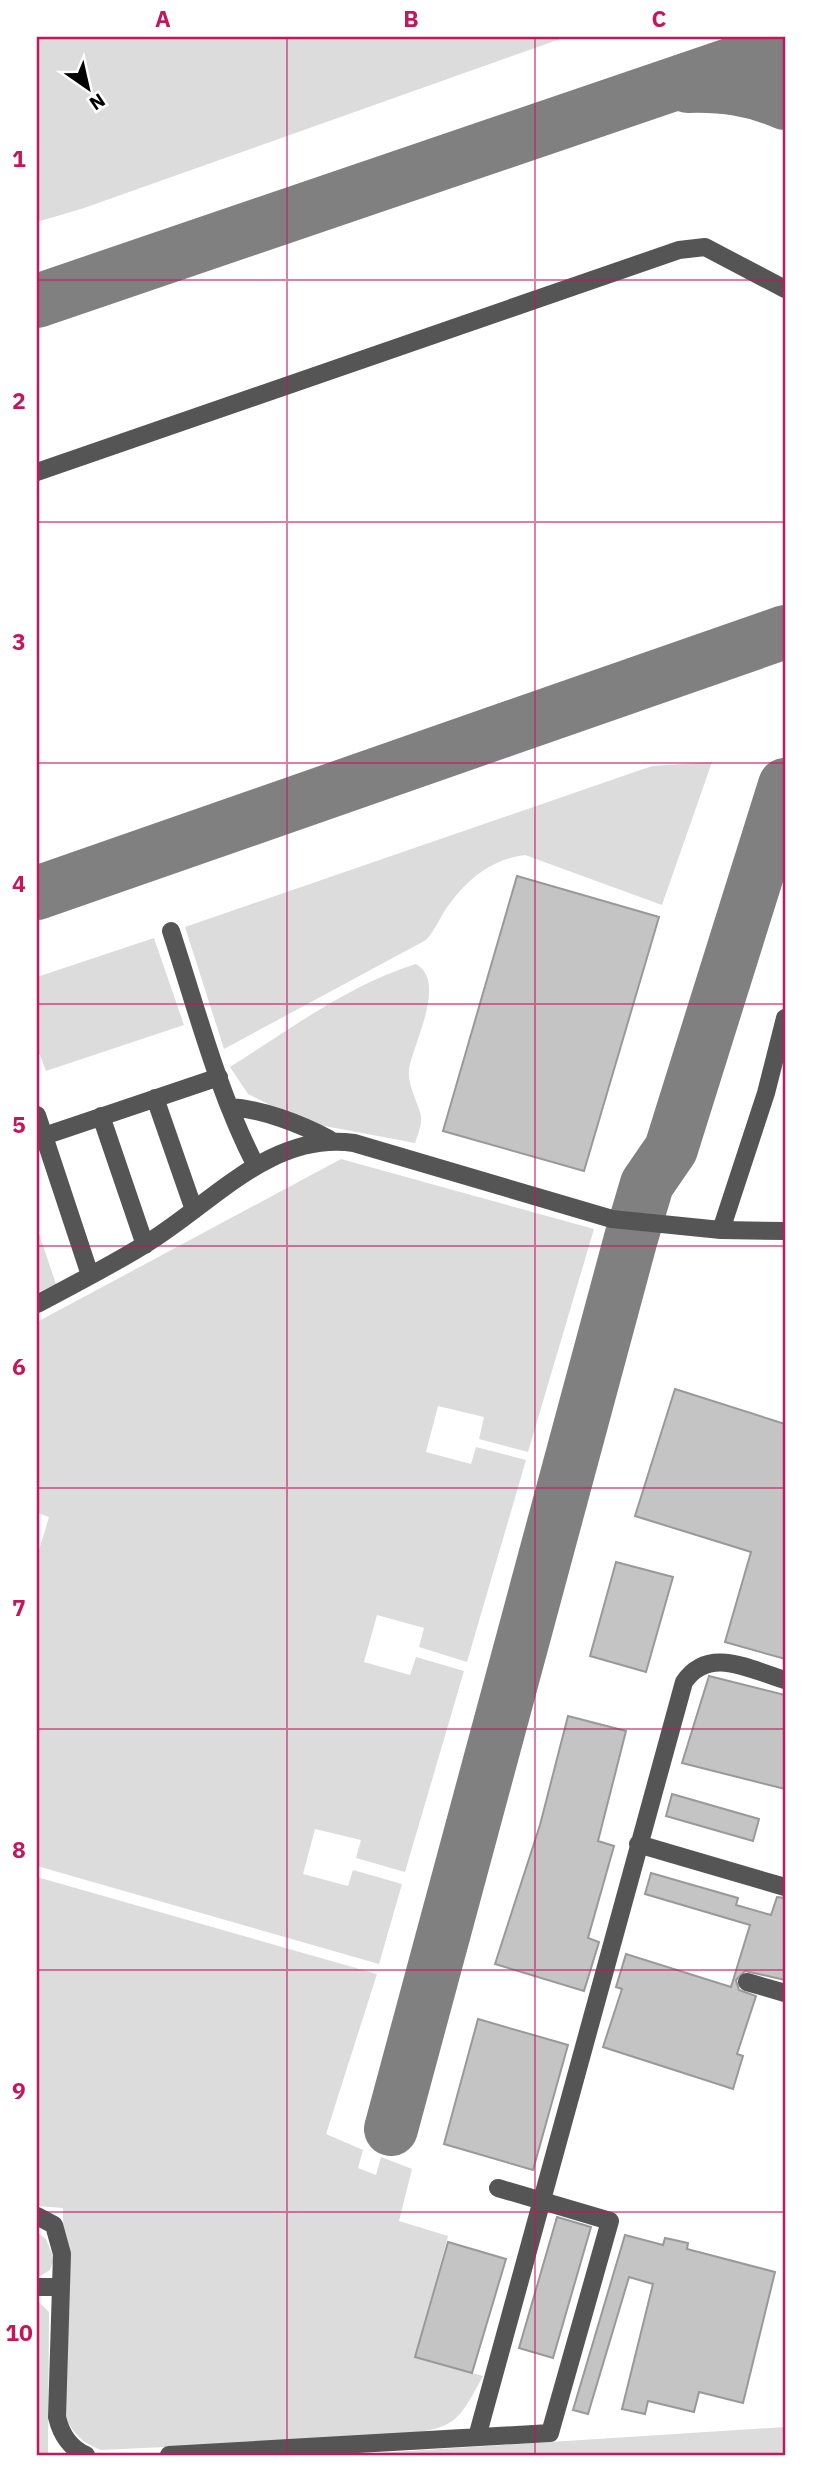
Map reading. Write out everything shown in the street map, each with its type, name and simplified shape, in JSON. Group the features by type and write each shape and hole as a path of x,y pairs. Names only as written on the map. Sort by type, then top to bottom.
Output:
{"lane":[{"path":"37,472 678,250 705,247 785,289"},
{"path":"171,932 219,1077 256,1166"},
{"path":"721,1230 762,1106 785,1018"},
{"path":"44,1136 219,1077"},
{"path":"155,1098 194,1210"},
{"path":"230,1107 250,1108 262,1115 279,1117 329,1139 354,1143 612,1219 721,1230 785,1231"},
{"path":"37,1115 90,1275"},
{"path":"101,1116 145,1245"},
{"path":"37,1304 145,1245 256,1166 288,1149 329,1139"},
{"path":"477,2437 684,1682 692,1670 716,1660 785,1680"},
{"path":"638,1844 785,1888"},
{"path":"747,1982 785,1993"},
{"path":"169,2455 393,2445 550,2433 610,2221 498,2188"},
{"path":"37,2216 54,2225 59,2238 57,2417 65,2438 77,2451 86,2455"},
{"path":"37,2287 60,2287"}],"shaded area":[{"path":"37,37 566,37 84,208 37,222"},
{"path":"712,762 662,905 525,855 513,857 493,865 466,885 426,940 224,1049 185,927 652,766"},
{"path":"154,938 184,1025 46,1071 40,1055 37,1054 37,977"},
{"path":"416,964 425,972 429,984 429,998 409,1069 411,1087 421,1116 415,1143 314,1124 248,1094 230,1067 297,1023 367,983"},
{"path":"341,1159 594,1229 528,1452 479,1439 484,1417 438,1406 426,1452 471,1464 476,1447 526,1460 467,1662 419,1647 424,1628 377,1615 364,1662 410,1675 416,1657 464,1671 405,1872 356,1858 361,1840 315,1829 303,1874 348,1886 353,1870 402,1884 379,1964 37,1866 37,1557 49,1517 37,1513 37,1322"},
{"path":"37,1228 56,1284 37,1293"},
{"path":"37,1877 377,1974 326,2134 363,2150 358,2168 376,2175 381,2157 412,2169 399,2221 448,2236 415,2357 483,2376 466,2406 451,2422 431,2430 397,2436 101,2450 84,2441 71,2428 65,2416 63,2208 37,2206"},
{"path":"37,2232 46,2239 54,2259 50,2270 37,2278"},
{"path":"37,2300 49,2312 48,2455 37,2455"},
{"path":"785,2427 785,2455 345,2455"}],"building":[{"path":"517,876 659,917 584,1171 443,1131"},
{"path":"675,1389 785,1424 785,1659 725,1642 751,1552 635,1516"},
{"path":"616,1562 673,1577 646,1672 590,1656"},
{"path":"709,1676 785,1695 785,1789 682,1763"},
{"path":"568,1716 626,1731 598,1841 614,1846 588,1938 599,1942 584,1991 495,1964 540,1825"},
{"path":"672,1794 759,1819 753,1841 666,1816"},
{"path":"651,1873 738,1898 736,1905 771,1915 777,1897 785,1898 785,1980 745,1971 736,1980 739,1990 756,1996 737,2054 743,2056 733,2089 603,2047 622,1989 616,1987 626,1954 731,1987 750,1925 645,1894"},
{"path":"478,2019 568,2045 533,2170 444,2144"},
{"path":"557,2217 591,2227 553,2358 519,2348"},
{"path":"625,2235 663,2245 665,2238 688,2243 687,2249 775,2272 743,2403 699,2392 694,2412 648,2401 645,2414 622,2409 653,2284 629,2277 588,2414 573,2410"},
{"path":"448,2242 506,2259 472,2373 415,2357"}],"taxiway":[{"path":"37,301 785,46"},
{"path":"688,86 738,89 785,103"},
{"path":"37,893 785,632"},
{"path":"391,2129 631,1238 647,1184 671,1149 785,785"}]}
